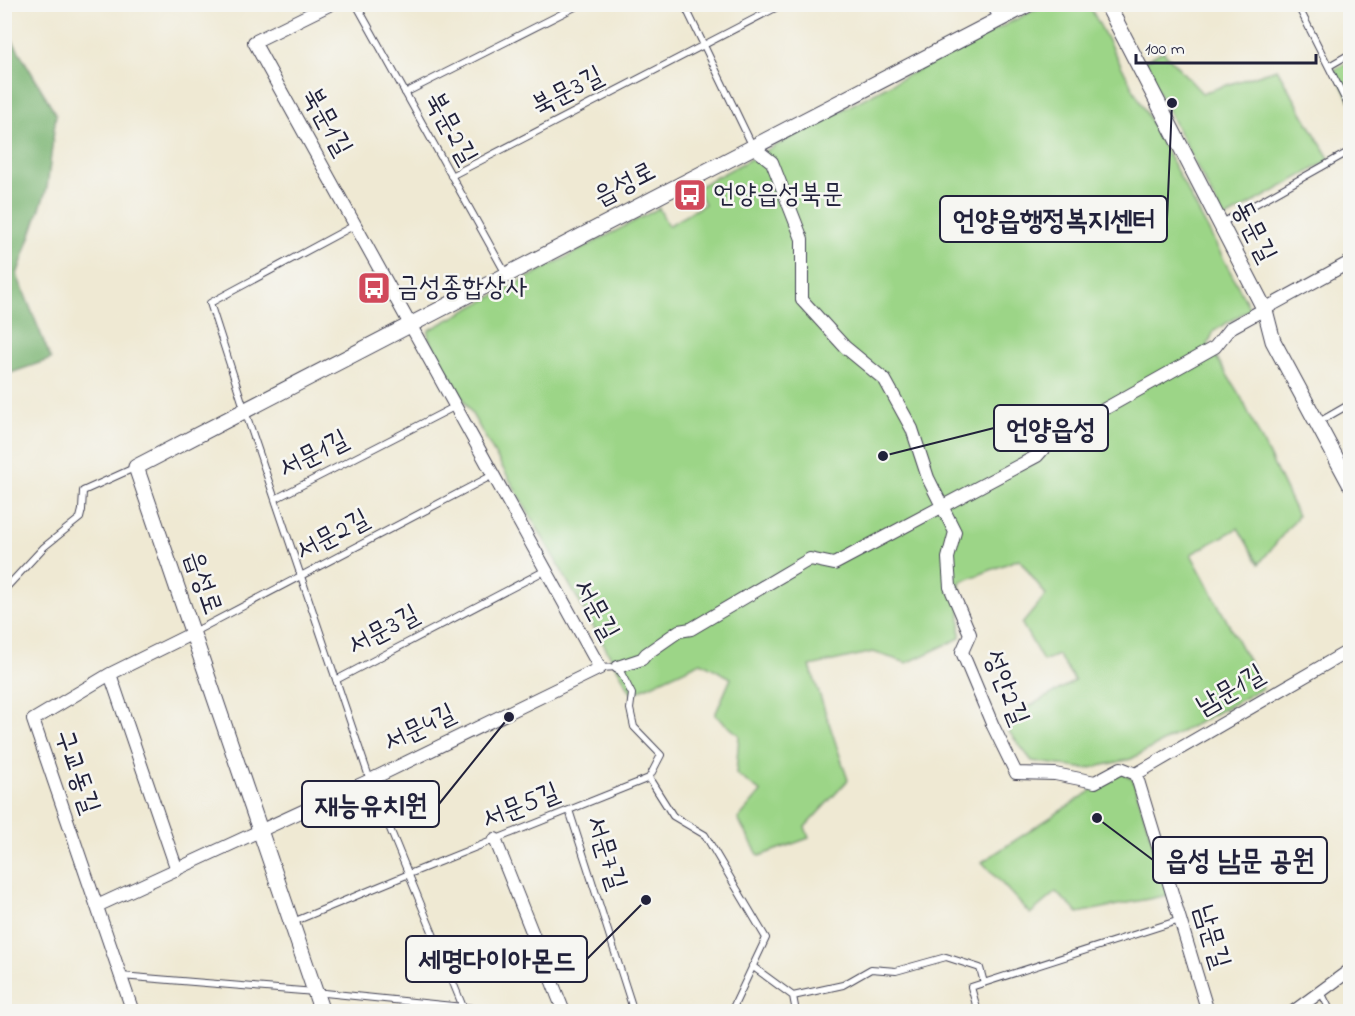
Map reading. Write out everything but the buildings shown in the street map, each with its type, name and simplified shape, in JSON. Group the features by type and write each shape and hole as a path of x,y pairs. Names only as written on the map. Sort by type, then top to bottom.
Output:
{"street":[{"name":"북문1길","path":"331,4 255,42 411,324"},
{"name":"읍성로","path":"322,1011 136,467 1029,4"},
{"name":"동문길","path":"1107,4 1264,310 1273,341 1350,484"},
{"name":"성안2길","path":"753,147 772,162 802,239 801,300 844,347 885,380 912,429 928,478 955,532 948,558 950,587 970,634 962,652 993,726 1016,773 1055,774 1095,782 1121,768 1136,774"},
{"path":"618,667 642,659 679,631 691,629 810,559 834,564 1037,456 1053,438 1215,347 1230,328 1350,262"},
{"name":"서문길","path":"411,324 600,668"},
{"name":"구교동길","path":"133,1011 33,720 110,674 192,633"},
{"name":"남문1길","path":"1136,774 1350,650"},
{"name":"서문4길","path":"260,832 600,668"},
{"path":"110,674 177,870"},
{"name":"남문길","path":"1136,774 1208,1011"},
{"path":"97,906 260,832"},
{"path":"495,840 564,1011"},
{"path":"1293,1011 1350,970"}],"lane":[{"name":"북문2길","path":"356,4 506,275"},
{"path":"405,93 580,4"},
{"path":"684,4 753,147"},
{"name":"북문3길","path":"451,176 783,4"},
{"path":"989,4 998,21"},
{"path":"1296,4 1350,109"},
{"path":"1329,66 1350,54"},
{"path":"1220,224 1350,151"},
{"path":"245,411 210,303 356,225"},
{"path":"1317,423 1350,404"},
{"name":"서문1길","path":"245,411 275,499 456,406"},
{"path":"4,590 44,547 80,518 83,491 136,467"},
{"name":"서문2길","path":"192,633 494,475"},
{"path":"275,499 336,680"},
{"name":"서문3길","path":"370,780 336,680 546,570"},
{"name":"서문길","path":"600,668 618,667 632,694 630,709 634,727 661,755 649,778"},
{"path":"649,778 673,816 705,835 766,938 731,1011"},
{"name":"서문5길","path":"292,922 649,778"},
{"path":"370,780 463,1007"},
{"name":"서문7길","path":"569,810 634,1011"},
{"path":"978,1011 972,987 1180,920"},
{"path":"794,996 843,985 871,969 896,970 946,957 980,968 984,983"},
{"path":"752,966 794,996 796,1011"},
{"path":"121,976 512,1011"},
{"path":"1321,992 1331,1011"}],"green space":[{"path":"1044,5 1089,5 1250,309 1214,331 1208,344 1241,397 1298,516 1259,564 1238,528 1191,554 1263,688 1131,759 1086,769 1032,761 1009,732 1019,712 1075,681 1058,655 1043,661 1022,624 1046,595 1019,559 960,582 960,638 907,663 873,652 810,666 848,780 805,827 809,838 759,856 738,819 761,792 736,774 739,735 715,715 731,678 701,662 632,694 428,337 429,330 659,208 668,226 705,204 696,188"},
{"path":"5,28 56,114 47,188 17,275 51,359 5,375"},
{"path":"1163,51 1202,93 1277,69 1330,160 1224,219 1143,62"},
{"path":"1350,61 1350,102 1334,70"},
{"path":"1120,772 1133,779 1169,895 1078,913 1056,892 1030,914 982,862"}],"place":[{"name":"언양읍행정복지센터","path":"1172,103"},
{"name":"언양읍성북문","path":"690,195"},
{"name":"금성종합상사","path":"374,288"},
{"name":"언양읍성","path":"883,456"},
{"name":"재능유치원","path":"509,717"},
{"name":"읍성 남문 공원","path":"1097,818"},
{"name":"세명다이아몬드","path":"646,900"}]}
